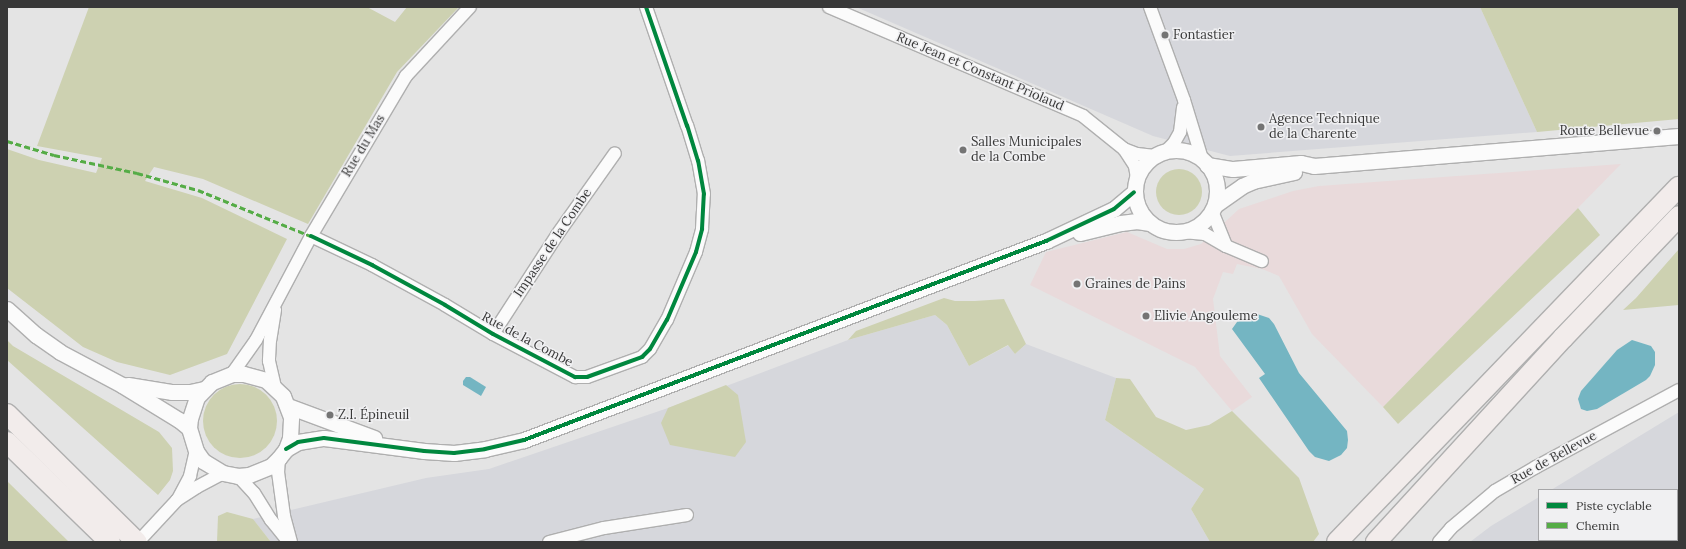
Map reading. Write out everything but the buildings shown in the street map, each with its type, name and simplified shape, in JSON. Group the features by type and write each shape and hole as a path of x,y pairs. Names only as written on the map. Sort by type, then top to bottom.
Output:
{"highway":[{"path":"1337,542 1679,187"},
{"path":"1362,542 1563,338 1679,216"},
{"path":"1376,542 1563,338"},
{"path":"7,414 137,542"},
{"path":"7,442 110,542"}],"street":[{"name":"Rue du Mas","path":"232,374 256,340 311,236 406,76 470,7"},
{"name":"Rue de la Combe","path":"311,236 372,265 445,305 493,334 575,377 588,377 642,357 654,344 682,289 702,229 704,194 698,161 688,126 646,7"},
{"name":"Rue Jean et Constant Priolaud","path":"829,7 1083,116 1124,149 1135,166 1136,185"},
{"path":"1150,7 1205,162 1214,177 1217,191 1213,208 1226,246"},
{"path":"1150,223 1136,204 1136,185 1144,165 1174,142 1180,132 1184,100"},
{"path":"1183,232 1195,228 1205,221 1213,208 1232,192 1253,181 1314,166 1679,136"},
{"name":"Rue Jean et Constant Priolaud","path":"1124,149 1138,154 1160,154"},
{"path":"1160,154 1185,151 1205,162 1233,169 1301,163 1314,166"},
{"name":"Impasse de la Combe","path":"493,334 557,235 615,153"},
{"path":"177,500 197,487 230,475 260,472 283,454 308,440 324,438 424,451 454,453 485,449 524,440 1046,241 1114,208 1136,185"},
{"path":"1046,241 1121,223 1137,221 1150,223 1166,231 1205,234 1226,246 1262,261"},
{"name":"Rue du Mas","path":"275,387 269,361 270,340 277,299"},
{"path":"7,309 36,335 60,352 122,385 179,420 189,428"},
{"path":"122,385 172,392 190,392 204,388 222,377 232,374 255,376 275,387 283,396 288,406 292,427 278,472 284,516 290,542"},
{"path":"204,388 192,407 189,428 196,451 203,460 230,475 254,493 271,520 290,542"},
{"name":"Rue de Bellevue","path":"1439,542 1451,528 1495,491 1536,467 1679,390"},
{"path":"288,406 354,430 391,446"},
{"path":"137,542 177,500 190,476 196,451"},
{"path":"549,542 604,528 687,515"}],"shaded area":[{"path":"856,7 1480,7 1537,132 1230,156 1153,136"},
{"path":"1621,164 1383,407 1312,334 1279,276 1262,269 1237,264 1233,274 1223,272 1213,299 1220,356 1252,397 1232,411 1195,367 1030,285 1046,252 1127,232 1167,249 1184,249 1201,244 1239,209 1293,191 1319,186"},
{"path":"935,315 947,325 969,366 1009,345 1015,354 1026,344 1116,378 1105,420 1204,489 1191,509 1210,542 271,542 253,519 426,478 489,469 668,408 848,340"},
{"path":"1679,412 1679,542 1470,542 1491,526 1538,498 1538,541 1678,541 1678,489 1553,489"}],"green space":[{"path":"89,7 367,7 395,22 407,7 459,7 397,72 308,224 203,179 154,167 145,181 202,198 287,239 227,354 170,375 117,362 83,347 7,288 7,149 39,160 96,173 102,158 37,146"},
{"path":"1480,7 1679,7 1679,119 1537,132"},
{"path":"1179,169 1192,173 1198,179 1202,192 1198,205 1192,211 1179,215 1166,211 1160,205 1156,192 1160,179 1166,173"},
{"path":"1578,208 1600,235 1398,424 1383,407"},
{"path":"1679,249 1679,305 1623,310 1636,298"},
{"path":"944,298 955,301 1004,299 1026,344 1015,354 1008,345 969,366 947,325 935,315 848,340 856,331"},
{"path":"7,340 13,346 159,432 172,448 173,471 170,480 158,495 7,360"},
{"path":"1116,378 1130,379 1156,417 1186,430 1209,425 1232,411 1299,478 1319,534 1313,542 1210,542 1191,509 1204,489 1105,420"},
{"path":"240,384 261,390 271,400 277,421 271,442 261,452 240,458 219,452 209,442 203,421 209,400 219,390"},
{"path":"726,385 738,395 746,442 735,457 670,445 661,423 668,408"},
{"path":"7,481 69,542 7,542"},
{"path":"1678,506 1679,542 1576,542 1678,541"},
{"path":"227,512 253,519 271,542 217,542 218,516"}],"water":[{"path":"1257,314 1269,318 1274,324 1299,373 1347,431 1347,448 1341,455 1329,461 1315,457 1309,451 1259,378 1265,374 1232,329 1237,322"},
{"path":"1632,340 1651,346 1655,352 1655,365 1650,376 1646,380 1597,409 1587,411 1581,409 1578,399 1581,391 1617,350"},
{"path":"466,377 470,377 486,387 481,396 463,385 463,381"}],"marked path":[{"path":"7,141 54,155 137,173 198,190 311,236"}],"cycle path":[{"path":"311,236 372,265 445,305 493,334 575,377 587,377 642,357 650,349 667,320 696,252 702,229 704,194 698,161 646,7"},
{"path":"286,449 298,442 324,438 424,451 454,453 485,449 524,440 1046,241 1114,209 1134,192"}],"place":[{"name":"Fontastier","path":"1165,35"},
{"name":"Agence Technique de la Charente","path":"1261,127"},
{"name":"Route Bellevue","path":"1657,131"},
{"name":"Salles Municipales de la Combe","path":"963,150"},
{"name":"Graines de Pains","path":"1077,284"},
{"name":"Elivie Angouleme","path":"1146,316"},
{"name":"Z.I. Épineuil","path":"330,415"}]}
